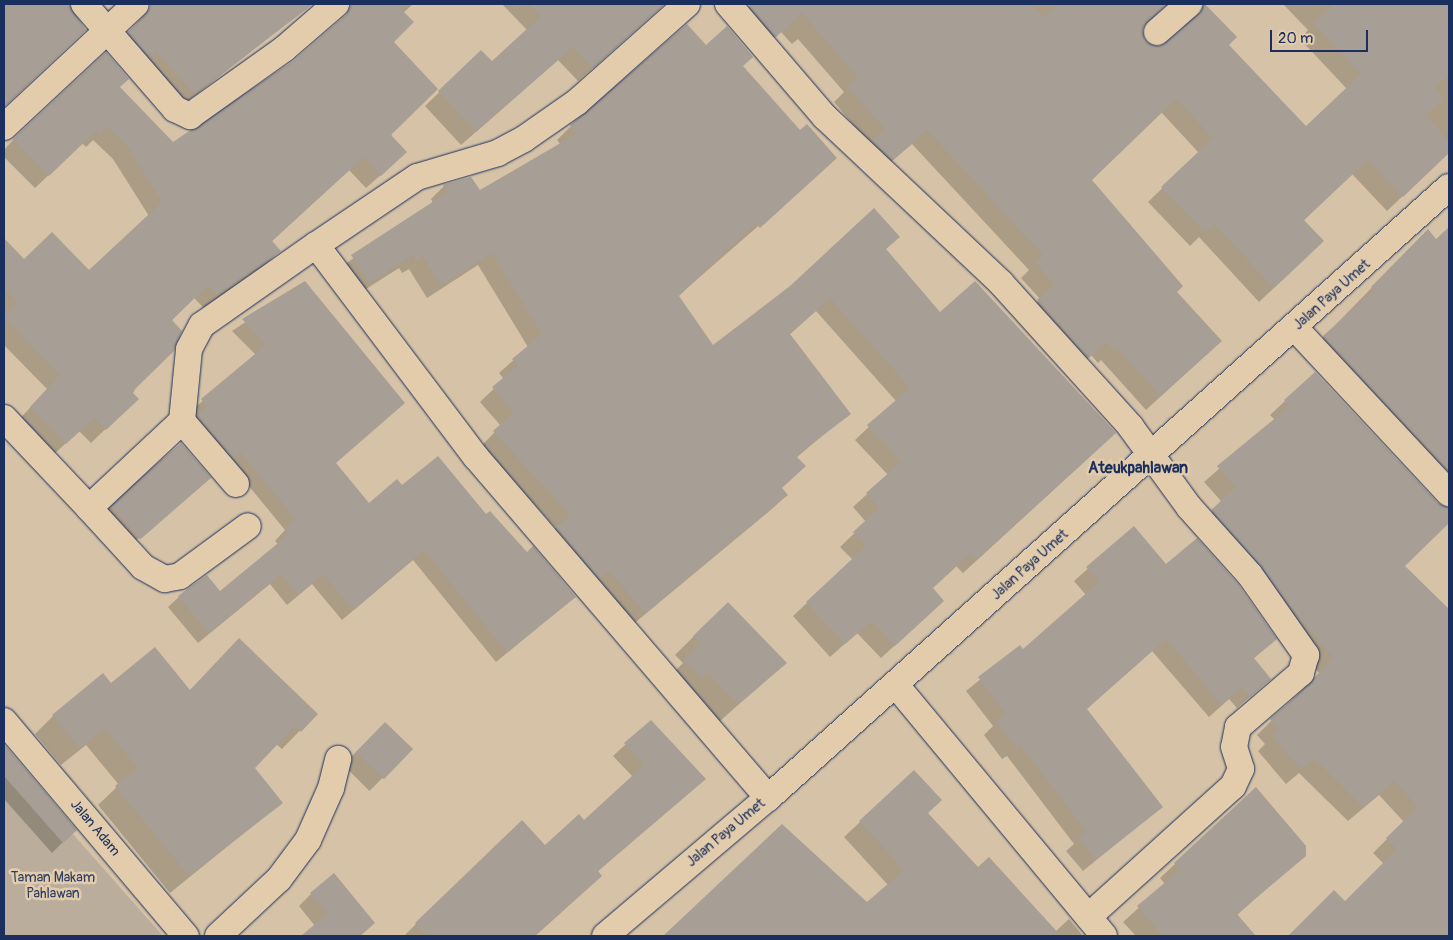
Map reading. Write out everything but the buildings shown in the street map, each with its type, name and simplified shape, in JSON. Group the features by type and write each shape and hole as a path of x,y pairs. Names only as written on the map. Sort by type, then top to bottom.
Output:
{"street":[{"path":"84,4 175,109 190,116 284,49 336,4"},
{"path":"4,127 136,4"},
{"path":"89,508 182,421 194,336 216,314 417,177 491,156 524,139 577,102 687,4"},
{"path":"728,4 825,117 1001,283 1130,426 1151,457 1250,575 1307,662 1301,673 1238,727 1234,747 1241,769 1233,786 1096,927 895,684"},
{"path":"1157,32 1189,4"},
{"name":"Jalan Paya Umet","path":"604,936 768,798 1295,328 1449,187"},
{"path":"316,246 476,457 768,798"},
{"path":"1295,328 1449,493"},
{"path":"4,418 143,567 165,579 180,576 248,526"},
{"path":"182,421 236,484"},
{"name":"Jalan Adam","path":"4,721 186,936"},
{"path":"218,936 278,879 308,840 331,788 338,758"}],"green space":[{"name":"Taman Makam Pahlawan","path":"4,756 163,936 4,936"}],"district":[{"name":"Ateukpahlawan","path":"1138,468"}]}
